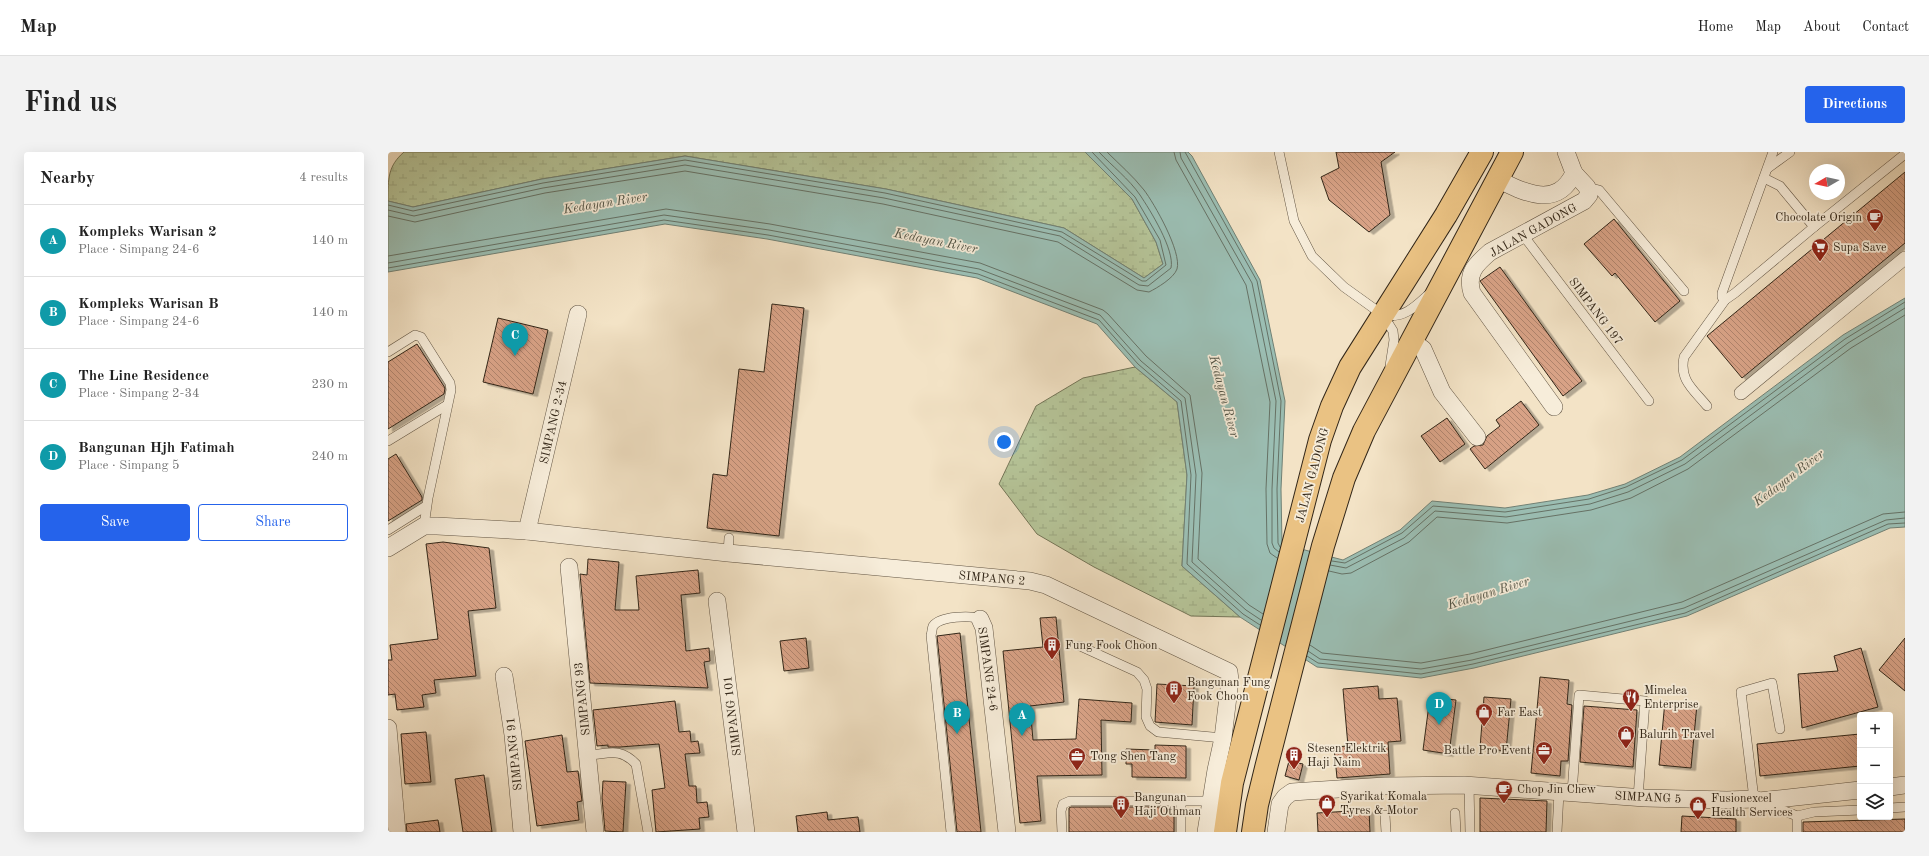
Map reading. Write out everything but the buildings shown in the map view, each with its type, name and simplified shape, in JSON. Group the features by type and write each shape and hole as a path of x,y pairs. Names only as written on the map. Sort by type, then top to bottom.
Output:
{"main road":[{"path":"1253,832 1257,805 1323,546 1344,478 1364,431 1512,152"},
{"name":"JALAN GADONG","path":"1225,832 1232,783 1320,440 1332,406 1350,367 1443,221 1478,160"},
{"path":"1478,160 1498,179"}],"street":[{"path":"1566,152 1574,173 1587,188"},
{"path":"1498,179 1519,190 1536,195 1550,195 1569,183 1574,173"},
{"name":"JALAN GADONG","path":"1554,407 1472,293 1469,284 1470,274 1477,263 1490,252 1584,201 1589,195 1587,188"},
{"path":"1741,393 1905,258"},
{"name":"SIMPANG 2-34","path":"527,531 578,314"},
{"path":"1412,341 1423,349 1442,392 1477,437"},
{"path":"388,548 424,526 527,531"},
{"name":"SIMPANG 2","path":"527,531 728,546 1030,581 1046,585 1229,672 1230,680 1223,738"},
{"name":"SIMPANG 93","path":"569,567 595,832"},
{"name":"SIMPANG 101","path":"717,601 746,832"},
{"name":"SIMPANG 24-6","path":"980,619 984,628 1007,832"},
{"name":"SIMPANG 91","path":"504,676 522,832"},
{"path":"388,728 397,832"},
{"path":"1206,832 1223,738"},
{"name":"SIMPANG 5","path":"1276,832 1280,804 1284,796 1292,792 1385,786 1469,785 1638,798 1757,800 1857,790"},
{"path":"1893,787 1905,785"}],"lane":[{"path":"1279,152 1294,221 1312,256 1344,287 1383,315 1393,331 1394,340 1385,391"},
{"path":"1725,300 1722,297 1722,293 1773,152"},
{"path":"1768,168 1790,152"},
{"path":"1707,406 1684,378 1681,368 1684,357 1725,300 1905,154"},
{"path":"1764,178 1780,186 1814,227"},
{"path":"1587,188 1599,190 1684,291"},
{"name":"SIMPANG 197","path":"1523,235 1649,401"},
{"path":"1383,315 1396,317 1402,315 1444,282"},
{"path":"388,352 416,335 421,337 450,383 451,390 426,506 424,526"},
{"path":"388,441 447,405"},
{"path":"388,530 426,506"},
{"name":"SIMPANG 24-6","path":"951,832 931,635 933,626 941,620 972,616 980,619"},
{"path":"1080,646 1137,672 1144,680 1147,689 1146,717 1150,726 1158,732 1223,738"},
{"path":"1780,729 1772,683 1741,692 1757,800 1797,816 1814,812 1857,810"},
{"path":"1557,832 1566,792 1580,695 1645,701 1638,798"},
{"path":"588,756 620,752 629,757 636,764 648,832"},
{"path":"1469,785 1470,832"},
{"path":"1062,832 1061,810 1063,804 1070,801 1211,800"},
{"path":"1181,801 1181,832"},
{"path":"1893,808 1905,807"},
{"path":"1455,813 1456,832"},
{"path":"1385,815 1386,832"},
{"path":"1797,816 1797,832"}],"green space":[{"path":"404,152 1085,152 1132,199 1156,242 1163,264 1144,278 1064,228 886,189 685,156 542,179 413,207 388,201 390,173 395,162"},
{"path":"1135,367 1177,402 1187,475 1182,566 1240,617 1191,616 1094,567 1037,534 999,484 1036,406 1083,378"}],"water":[{"name":"Kedayan River","path":"1085,152 1188,152 1192,156 1260,280 1285,401 1281,489 1282,544 1343,560 1400,530 1432,501 1505,508 1588,495 1625,484 1680,457 1843,335 1905,298 1905,527 1890,528 1687,616 1474,668 1421,678 1317,667 1240,617 1182,566 1187,475 1177,402 1135,367 1097,324 977,278 767,239 665,224 388,272 388,201 413,207 542,179 685,156 886,189 1064,228 1144,278 1163,264 1156,242 1132,199"}],"place":[{"name":"Chocolate Origin","path":"1875,232"},
{"name":"Supa Save","path":"1820,262"},
{"name":"The Line Residence","path":"515,356"},
{"name":"Fung Fook Choon","path":"1052,660"},
{"name":"Bangunan Fung Fook Choon","path":"1174,704"},
{"name":"Mimelea Enterprise","path":"1631,712"},
{"name":"Bangunan Hjh Fatimah","path":"1439,725"},
{"name":"Far East","path":"1484,727"},
{"name":"Kompleks Warisan B","path":"957,734"},
{"name":"Kompleks Warisan 2","path":"1022,736"},
{"name":"Balurih Travel","path":"1626,749"},
{"name":"Battle Pro Event","path":"1544,765"},
{"name":"Stesen Elektrik Haji Naim","path":"1294,770"},
{"name":"Tong Shen Tang","path":"1077,771"},
{"name":"Chop Jin Chew","path":"1504,804"},
{"name":"Syarikat Komala Tyres & Motor","path":"1327,818"},
{"name":"Bangunan Haji Othman","path":"1121,819"},
{"name":"Fusionexcel Health Services","path":"1698,820"}]}
